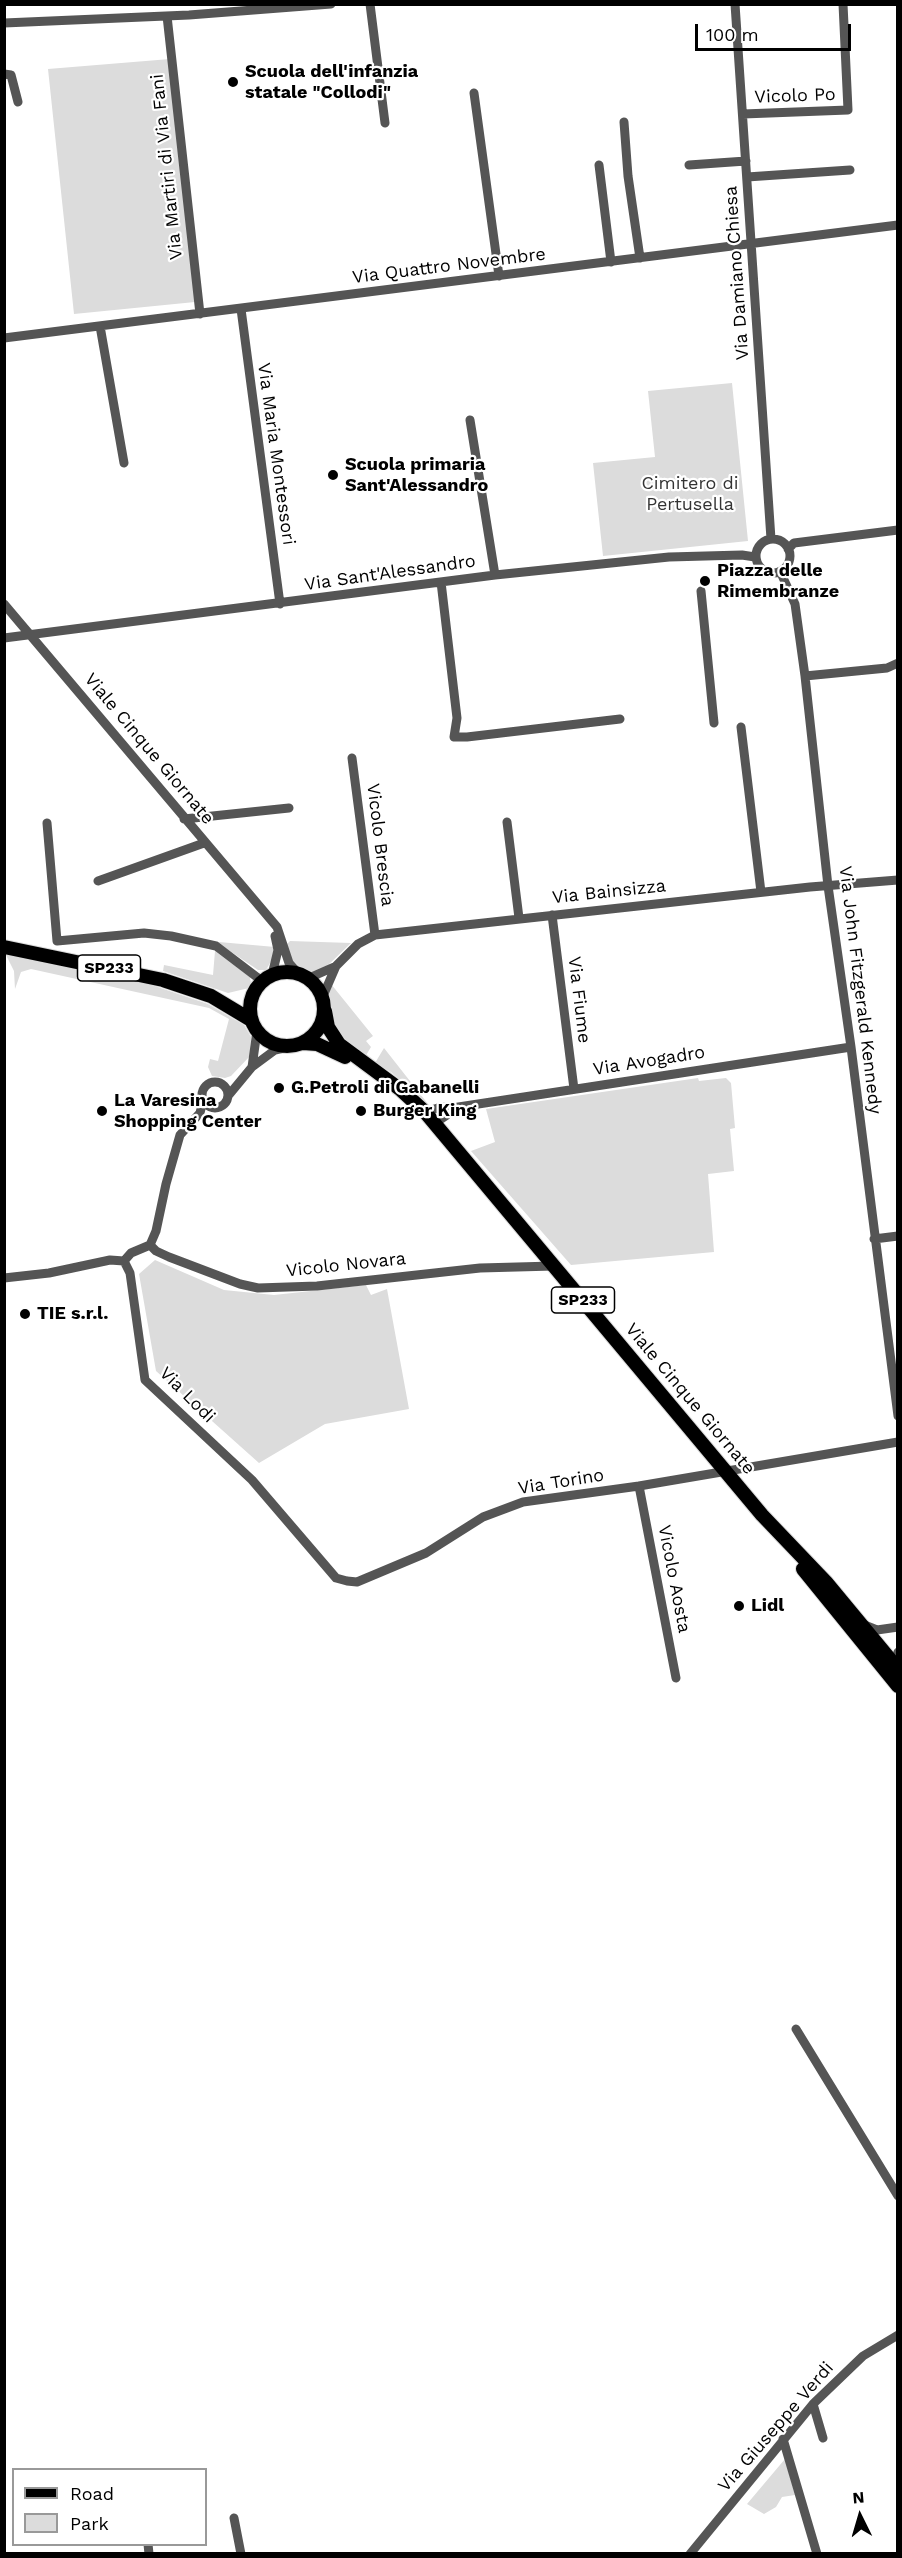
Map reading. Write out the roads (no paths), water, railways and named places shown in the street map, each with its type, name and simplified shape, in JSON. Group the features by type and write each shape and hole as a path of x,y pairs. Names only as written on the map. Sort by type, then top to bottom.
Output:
{"main road":[{"name":"SP233","path":"4,947 164,980 211,996 235,998 247,994 280,972 303,975"},
{"path":"303,975 323,996"},
{"path":"254,1025 251,999 264,981"},
{"name":"SP233","path":"211,996 254,1025 273,1043 297,1044"},
{"name":"SP233","path":"323,996 325,1011"},
{"path":"297,1044 320,1027 325,1011"},
{"name":"Viale Cinque Giornate","path":"325,1011 328,1028 339,1044 401,1090 435,1123 726,1471 897,1686"},
{"name":"Viale Cinque Giornate","path":"297,1044 333,1050 401,1090"},
{"name":"Viale Cinque Giornate","path":"762,1515 826,1582 897,1666"}],"street":[{"path":"4,23 167,16 332,4"},
{"path":"370,4 385,123"},
{"name":"Via Damiano Chiesa","path":"735,4 771,539"},
{"name":"Vicolo Po","path":"743,114 848,110 843,4"},
{"name":"Via Martiri di Via Fani","path":"167,16 200,314"},
{"path":"4,74 11,75 18,102"},
{"path":"474,93 499,276"},
{"path":"624,122 628,176 640,258"},
{"path":"689,165 746,161"},
{"path":"599,165 611,262"},
{"path":"747,177 850,170"},
{"name":"Via Quattro Novembre","path":"4,338 897,225"},
{"name":"Via Maria Montessori","path":"241,309 280,604"},
{"path":"100,326 124,463"},
{"path":"470,420 495,575"},
{"path":"788,549 794,543 897,530"},
{"path":"771,539 780,541 788,549 789,559 780,571 765,571 757,563 755,557 759,546 771,539"},
{"name":"Via Sant'Alessandro","path":"4,638 495,575 669,557 742,555 755,557"},
{"name":"Via John Fitzgerald Kennedy","path":"780,571 795,604 805,676 828,886 851,1047 897,1416"},
{"path":"441,582 458,718 454,737 467,738 620,719"},
{"path":"701,591 714,723"},
{"name":"Viale Cinque Giornate","path":"4,604 276,927 289,963 303,975"},
{"path":"805,676 887,668 897,663"},
{"path":"741,727 761,892"},
{"name":"Vicolo Brescia","path":"352,758 375,935"},
{"path":"184,819 289,808"},
{"path":"507,822 519,918"},
{"path":"47,824 57,941 144,933 171,936 216,946 264,981"},
{"path":"99,881 204,843"},
{"name":"Via Bainsizza","path":"323,996 326,984 336,966 358,944 375,935 761,892 897,880"},
{"name":"Via Fiume","path":"552,915 574,1089"},
{"name":"Viale Cinque Giornate","path":"264,981 278,950 278,942 266,917"},
{"name":"Via Bainsizza","path":"303,975 336,966"},
{"path":"252,1067 254,1025"},
{"path":"194,1120 224,1103 241,1078 275,1050 297,1044"},
{"name":"Via Avogadro","path":"425,1112 441,1107 452,1108 851,1047"},
{"path":"4,1278 49,1273 110,1260 124,1261 131,1253 150,1245 156,1231 180,1135 200,1113 202,1093 206,1086 241,1078"},
{"path":"218,1083 224,1086 228,1096"},
{"path":"203,1100 208,1106 218,1107"},
{"path":"435,1123 447,1115 452,1108"},
{"path":"874,1239 897,1236"},
{"name":"Vicolo Novara","path":"150,1245 156,1251 169,1257 240,1284 258,1288 317,1286 480,1268 555,1266"},
{"name":"Via Lodi","path":"124,1261 130,1273 145,1380 252,1480 336,1578 346,1581"},
{"name":"Via Torino","path":"346,1581 357,1582 426,1553 483,1517 523,1502 639,1486 897,1442"},
{"name":"Vicolo Aosta","path":"639,1486 676,1678"},
{"path":"818,1589 832,1600 887,1664 897,1666"},
{"path":"860,1623 877,1630 897,1627"},
{"path":"796,2030 897,2196"},
{"name":"Via Giuseppe Verdi","path":"690,2553 813,2404 863,2356 897,2335"},
{"path":"813,2404 823,2438"},
{"path":"783,2439 817,2553"},
{"path":"234,2518 241,2553"}],"place":[{"name":"Scuola dell'infanzia statale \"Collodi\"","path":"233,82"},
{"name":"Scuola primaria Sant'Alessandro","path":"333,475"},
{"name":"Piazza delle Rimembranze","path":"705,581"},
{"name":"G.Petroli di Gabanelli","path":"279,1088"},
{"name":"La Varesina Shopping Center","path":"102,1111"},
{"name":"Burger King","path":"361,1111"},
{"name":"TIE s.r.l.","path":"25,1314"},
{"name":"Lidl","path":"739,1606"}],"park label":[{"name":"Cimitero di Pertusella","path":"690,494"}]}
